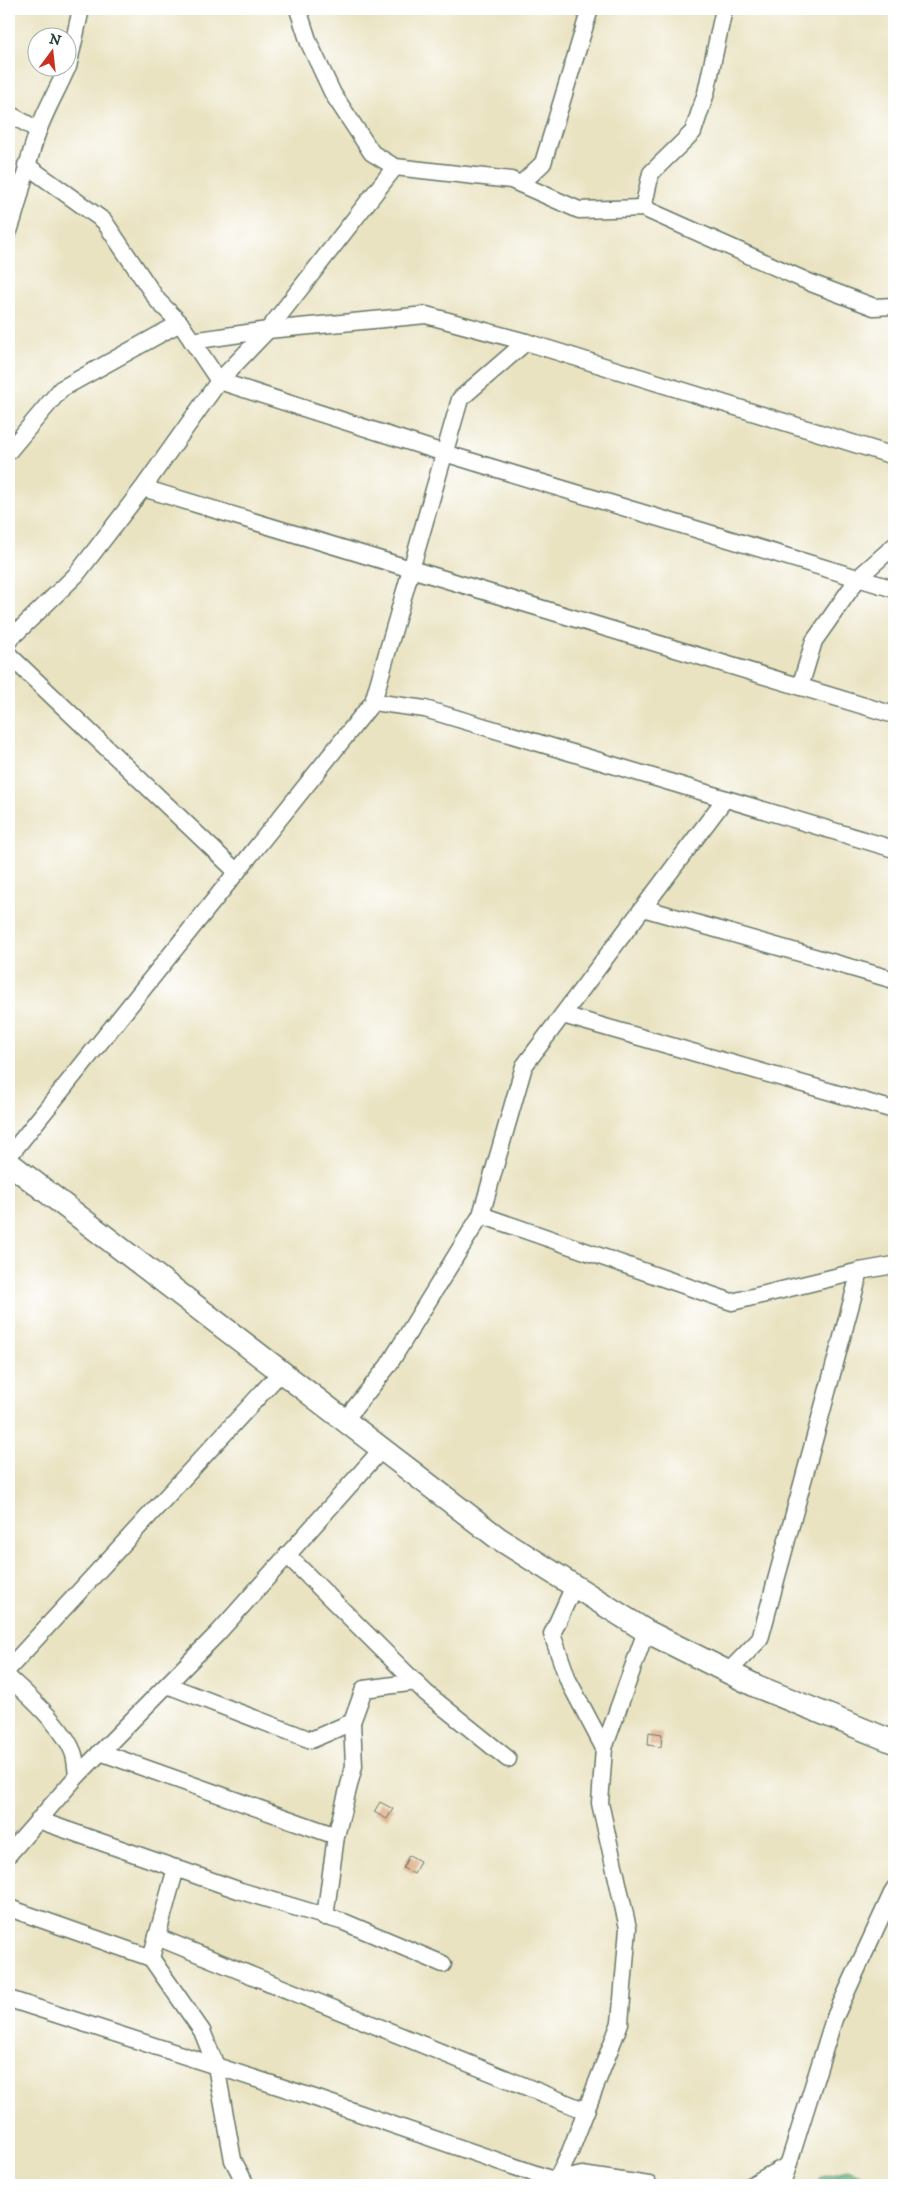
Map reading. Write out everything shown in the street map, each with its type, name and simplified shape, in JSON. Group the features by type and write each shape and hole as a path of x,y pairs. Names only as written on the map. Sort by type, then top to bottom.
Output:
{"street":[{"path":"76,28 81,9"},
{"path":"298,9 319,66 333,94 372,153 395,167 512,180 579,210 643,208 811,283 874,307 894,306"},
{"path":"522,184 543,163 590,9"},
{"path":"643,208 650,173 693,132 706,93 724,9"},
{"path":"9,231 18,208 26,165 38,130 62,78"},
{"path":"9,114 38,130"},
{"path":"26,165 104,221 158,301 180,323 219,382 444,453 894,589"},
{"path":"9,640 76,575 143,488 219,382 268,330 395,167"},
{"path":"192,341 268,330 426,315 526,342 894,456"},
{"path":"9,451 61,389 180,323"},
{"path":"9,1156 373,702 460,399 526,342"},
{"path":"143,488 894,715"},
{"path":"800,687 814,641 859,577 894,546"},
{"path":"9,655 237,872"},
{"path":"373,702 425,709 894,849"},
{"path":"344,1420 388,1366 481,1215 524,1066 725,798"},
{"path":"643,908 894,980"},
{"path":"563,1015 894,1110"},
{"path":"9,1163 498,1538 646,1630 756,1686 894,1742"},
{"path":"481,1215 732,1302 860,1270 894,1265"},
{"path":"728,1672 760,1639 860,1270"},
{"path":"9,1668 281,1372"},
{"path":"9,1854 77,1776 218,1633 382,1449"},
{"path":"287,1555 416,1682 508,1759"},
{"path":"574,1586 552,1634 568,1680 604,1748"},
{"path":"556,2184 620,2023 628,1928 600,1803 604,1748 646,1630"},
{"path":"9,1678 31,1698 63,1735 73,1752 77,1776"},
{"path":"325,1916 336,1836 354,1766 352,1722 364,1689 416,1682"},
{"path":"167,1685 311,1740 352,1722"},
{"path":"100,1752 336,1836"},
{"path":"38,1820 176,1868 325,1916 443,1964"},
{"path":"151,1958 176,1868"},
{"path":"782,2185 834,2019 894,1889"},
{"path":"9,1908 151,1958 202,2031 216,2066 232,2160 246,2185"},
{"path":"157,1937 586,2110"},
{"path":"9,1999 216,2066 556,2184 582,2175 649,2185"},
{"path":"751,2185 788,2165"}],"green space":[{"path":"847,2170 885,2185 817,2185 822,2176"}],"building":[{"path":"649,1732 662,1734 661,1747 648,1745"},
{"path":"380,1802 393,1809 387,1819 374,1812"},
{"path":"409,1855 420,1861 414,1874 403,1868"}]}
